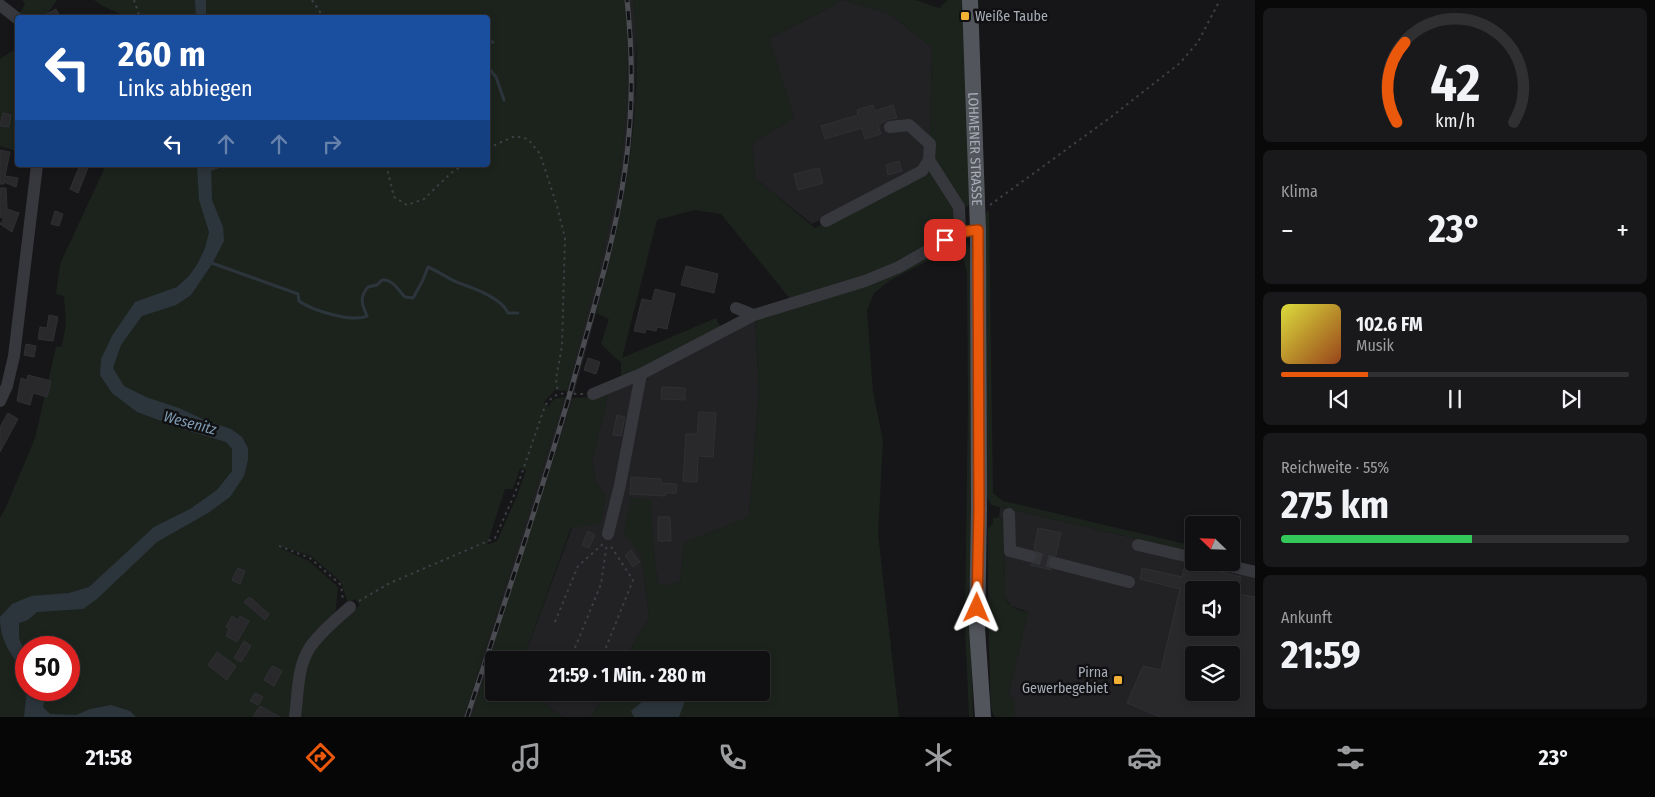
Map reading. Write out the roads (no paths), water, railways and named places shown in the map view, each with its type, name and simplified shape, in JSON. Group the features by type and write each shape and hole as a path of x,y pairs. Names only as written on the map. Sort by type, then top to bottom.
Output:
{"main road":[{"name":"LOHMENER STRASSE","path":"970,0 978,222 979,510 977,628 983,717"}],"street":[{"path":"0,5 15,17"},
{"path":"826,221 922,171 929,160 930,144 909,125 890,127"},
{"path":"929,160 959,207 960,232"},
{"path":"0,402 7,386 14,356 37,167"},
{"path":"593,394 641,374 754,315 865,281 899,267 978,222"},
{"path":"736,308 754,315"},
{"path":"608,536 620,485 641,374"},
{"path":"1009,514 1010,551 1030,556"},
{"path":"1138,545 1185,556"},
{"path":"1055,563 1130,582"},
{"path":"1240,568 1255,572"},
{"path":"296,717 299,682 304,660 310,648 347,610"}],"water":[{"path":"195,0 206,0 206,15 196,15"},
{"name":"Wesenitz","path":"197,167 211,167 212,200 223,227 224,241 212,264 191,295 176,305 142,316 121,345 113,368 124,386 146,397 231,429 242,437 248,448 248,460 244,476 230,497 208,513 157,542 97,599 83,609 37,612 28,620 19,623 19,636 15,636 15,660 3,638 0,617 12,604 31,596 69,593 89,587 154,527 190,509 217,490 232,471 232,449 226,442 137,412 112,393 100,375 101,359 112,336 135,302 177,287 189,276 205,248 209,232 199,200"},
{"path":"26,701 44,701 43,707 50,714 76,715 90,709 111,705 130,711 136,717 24,717"},
{"path":"643,701 685,701 679,717 634,717 631,711"}],"waterway":[{"path":"490,70 496,77 504,100"},
{"path":"208,170 218,167"},
{"path":"209,262 298,294 299,301 305,305 342,317 360,318 367,316 363,305 363,294 368,287 377,285 382,280 392,283 405,297 413,298 428,267 455,282 494,298 508,313 518,313"}],"tunnel":[{"path":"1030,556 1055,563"}],"railway":[{"path":"467,717 562,421 596,301 621,196 628,149 631,106 631,64 627,0"}],"place":[{"name":"Weiße Taube","path":"965,16"},
{"name":"Pirna Gewerbegebiet","path":"1118,680"}]}
